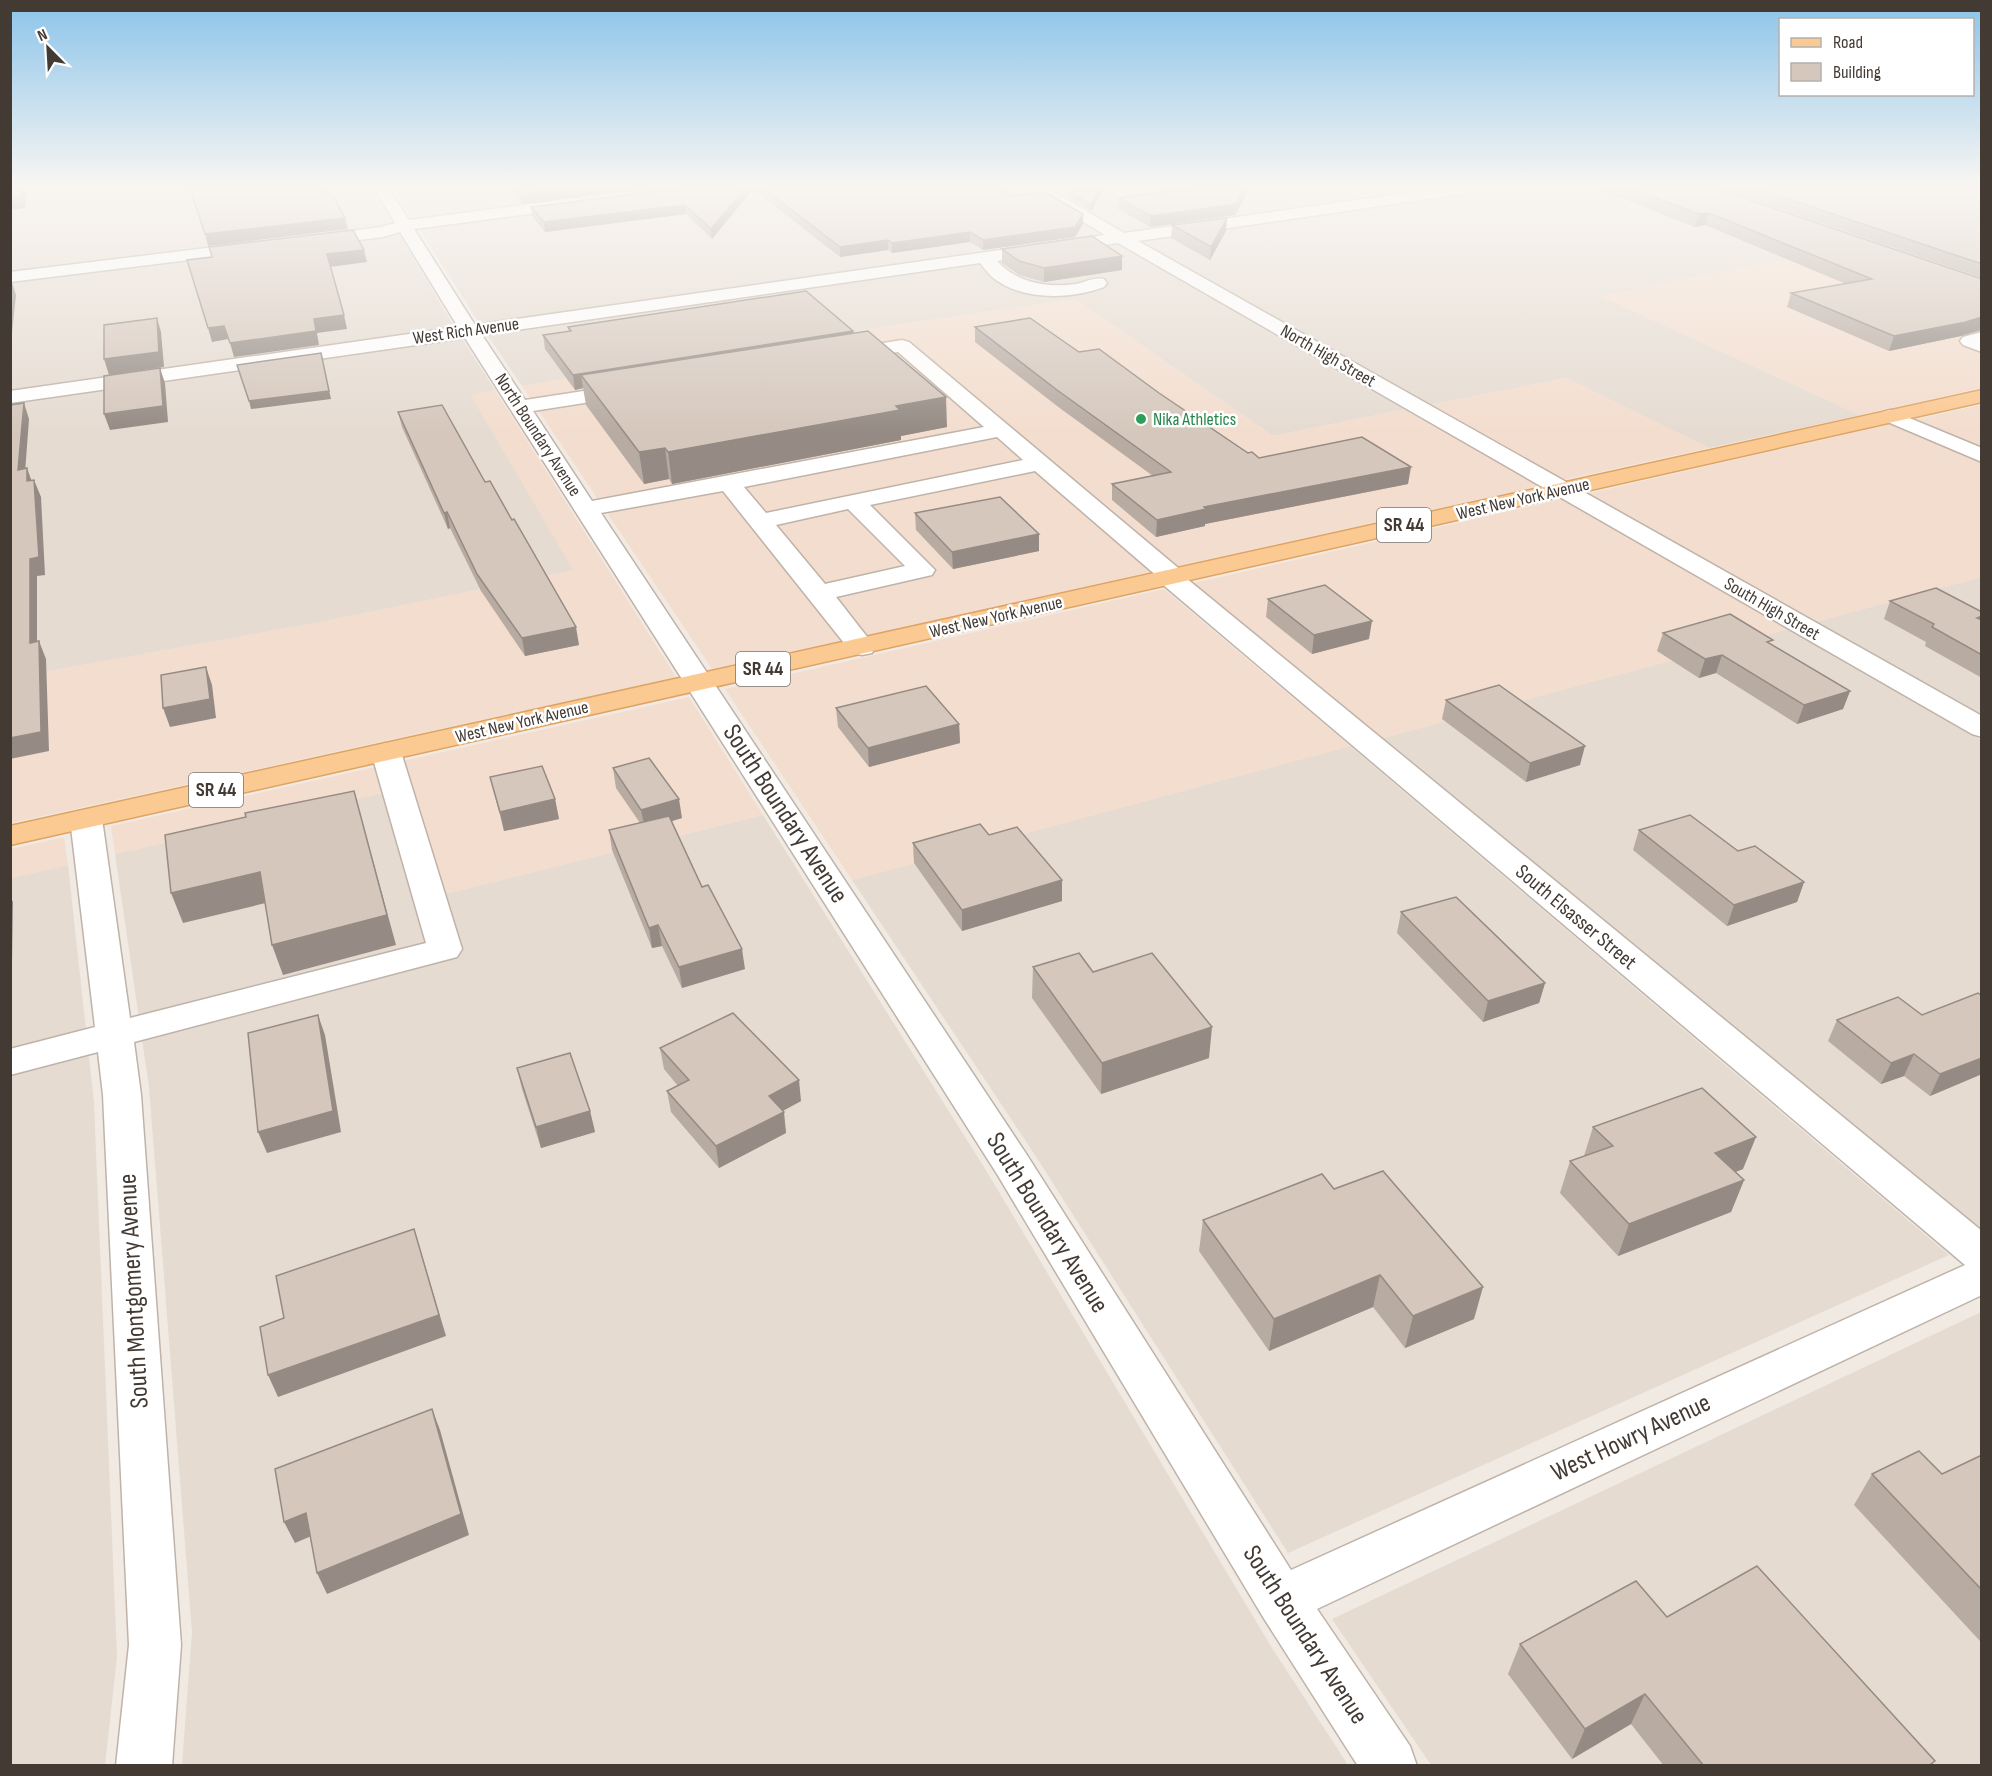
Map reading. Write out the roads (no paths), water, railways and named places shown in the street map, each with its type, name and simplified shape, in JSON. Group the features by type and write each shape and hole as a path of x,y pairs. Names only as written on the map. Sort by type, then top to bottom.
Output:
{"main road":[{"name":"West New York Avenue","path":"10,836 1982,396"}],"street":[{"path":"10,277 86,268"},
{"name":"North Boundary Avenue","path":"432,268 701,683"},
{"name":"West Rich Avenue","path":"10,397 908,268"},
{"path":"993,268 1001,276 1018,283 1060,289 1084,289 1098,282"},
{"name":"North High Street","path":"1173,268 1562,490"},
{"path":"1982,338 1970,341 1982,346"},
{"name":"South Elsasser Street","path":"821,359 902,346 1172,577 1982,1255"},
{"path":"521,407 648,387"},
{"path":"1890,416 1982,456"},
{"path":"587,509 1000,430"},
{"path":"759,520 1040,463"},
{"path":"729,483 862,647"},
{"name":"South High Street","path":"1562,490 1982,728"},
{"path":"819,593 923,570 853,501"},
{"name":"South Boundary Avenue","path":"701,683 1011,1163 1281,1600 1390,1766"},
{"path":"10,1062 445,949 386,752"},
{"name":"South Montgomery Avenue","path":"86,819 122,1095 155,1645 144,1766"},
{"name":"West Howry Avenue","path":"1281,1600 1982,1276"}],"place":[{"name":"Nika Athletics","path":"1141,419"}]}
